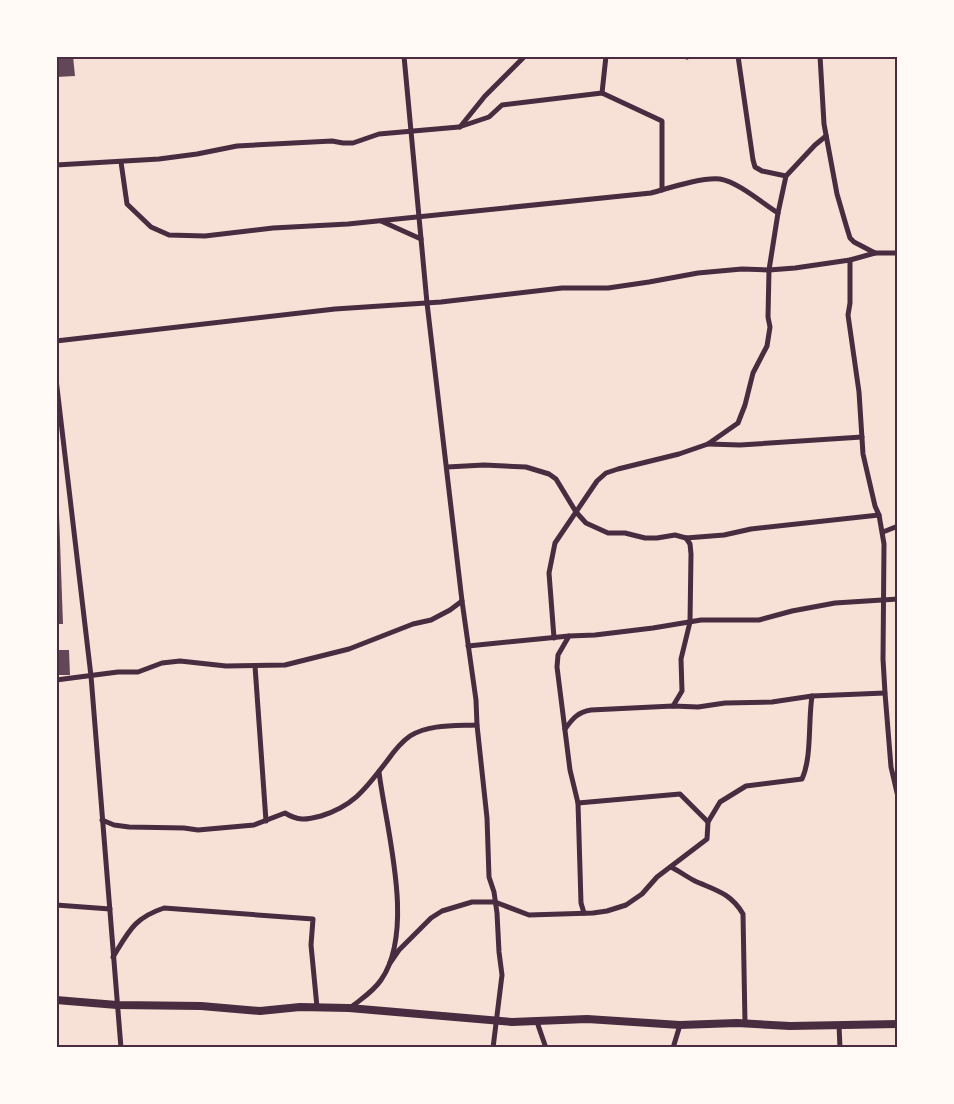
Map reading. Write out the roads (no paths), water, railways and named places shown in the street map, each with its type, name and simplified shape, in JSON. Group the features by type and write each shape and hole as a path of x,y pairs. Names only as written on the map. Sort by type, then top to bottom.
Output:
{"street":[{"path":"404,56 427,303 462,601 476,700 487,818 488,878 494,892 497,913 502,975 493,1048"},
{"path":"459,127 485,96 525,56"},
{"path":"602,92 606,56"},
{"path":"738,56 755,167 762,171 786,176"},
{"path":"820,56 826,136 837,194 850,238 875,254"},
{"path":"56,164 120,162 197,154 237,146 332,141 353,143 379,134 459,127 488,117 502,105 602,92 662,121 662,190"},
{"path":"554,638 549,573 555,543 597,481 606,474 618,469 678,454 708,444 738,423 745,405 753,372 767,346 770,327 768,317 770,270 778,213 786,176 826,136"},
{"path":"120,162 127,204 151,227 169,235 205,236 651,193 692,182 720,179 745,190 778,213"},
{"path":"381,220 421,239"},
{"path":"56,341 316,311 427,303 562,288 608,288 707,272 742,268 770,270 811,266 875,254 898,253"},
{"path":"850,260 850,303 848,315 859,392 863,454 875,506 879,515 884,544 885,693 891,768 898,798"},
{"path":"56,379 59,426 91,676 122,1048"},
{"path":"708,444 740,445 862,437"},
{"path":"447,467 484,465 526,467 549,474 556,479 576,512 586,523 608,533 625,533 644,538 675,535 686,538 724,535 751,529 879,515"},
{"path":"882,532 898,526"},
{"path":"673,706 682,691 681,659 690,622 691,554 690,544 686,538"},
{"path":"468,646 569,636 595,636 701,620 759,620 792,611 835,603 898,599"},
{"path":"56,680 118,672 138,672 162,664 180,661 226,666 285,664 349,649 413,624 439,617 462,601"},
{"path":"569,636 558,655 557,667 572,783 578,803 580,894 584,913"},
{"path":"255,666 266,821"},
{"path":"565,729 574,717 583,711 673,706 698,707 725,703 772,702 812,696 885,693"},
{"path":"349,1008 372,991 382,979 399,950 432,918 442,911 472,902 495,902 529,915 607,911 626,905 642,894 657,877 707,839 708,822 720,802 746,786 802,779 807,768 809,717 812,696"},
{"path":"102,820 114,825 129,827 198,830 254,825 285,813 296,820 314,818 347,805 367,787 399,744 418,732 425,729 477,725"},
{"path":"379,772 396,878 395,940 390,963"},
{"path":"578,803 680,794 708,822"},
{"path":"671,867 727,895 737,903 743,914 745,1024"},
{"path":"56,905 110,909"},
{"path":"113,957 131,928 147,914 164,908 313,919 310,945 317,1007"},
{"path":"56,1000 117,1005 201,1006 260,1011 300,1007 349,1008 496,1021 537,1022 587,1019 680,1025 745,1024 790,1026 898,1024"},
{"path":"537,1022 546,1048"},
{"path":"674,1048 680,1025"},
{"path":"839,1025 840,1048"}]}
